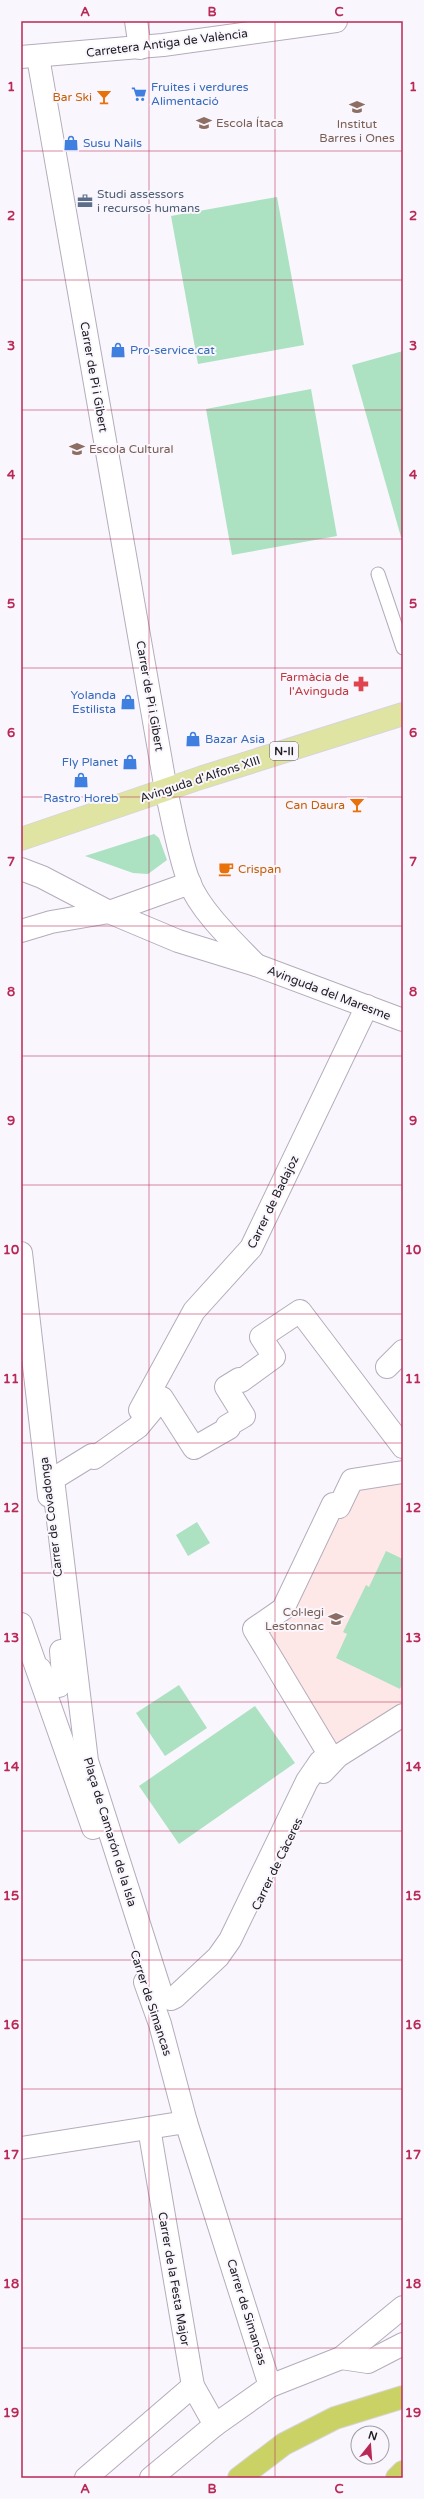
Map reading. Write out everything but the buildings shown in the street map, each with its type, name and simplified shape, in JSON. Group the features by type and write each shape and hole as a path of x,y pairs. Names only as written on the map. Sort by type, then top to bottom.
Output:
{"highway":[{"path":"239,2478 284,2444 335,2418 403,2396"},
{"path":"397,2478 403,2472"}],"main road":[{"name":"Avinguda d'Alfons XIII","path":"21,839 166,790 403,714"}],"street":[{"path":"136,21 140,48"},
{"name":"Carretera Antiga de València","path":"29,57 140,48 336,21"},
{"name":"Carrer de Pi i Gibert","path":"29,57 166,790"},
{"name":"Avinguda del Maresme","path":"166,790 190,883 215,922 256,965"},
{"name":"Avinguda del Maresme","path":"21,869 42,877 109,912 178,941 256,965 403,1020"},
{"path":"21,931 51,922 109,912 190,883"},
{"name":"Carrer de Badajoz","path":"46,1472 66,1463 141,1410 194,1311 251,1248 367,1006"},
{"name":"Carrer de Covadonga","path":"21,1253 57,1557 77,1781"},
{"name":"Plaça de Camarón de la Isla","path":"403,1447 300,1311 261,1337 274,1357 241,1381 239,1379 226,1387 244,1416 227,1426 229,1428 194,1448 162,1398 138,1427 94,1458 92,1455 53,1479 87,1761 162,1996 166,1998 175,1997 218,1957 230,1940 307,1781 320,1762 329,1754 254,1628 283,1610 333,1504 340,1507 352,1480 403,1472"},
{"path":"387,1367 403,1351"},
{"path":"21,1416 32,1414 63,1671 63,1679 59,1686 50,1686 43,1680 21,1611"},
{"name":"Carrer de Simancas","path":"21,1624 77,1781 160,2024 186,2122 270,2386"},
{"name":"Carrer de Càceres","path":"160,2024 235,1950 325,1770 338,1756 403,1715"},
{"path":"21,2148 186,2122"},
{"name":"Carrer de la Festa Major","path":"149,2128 193,2386 215,2425"},
{"path":"151,2478 215,2425 270,2386 341,2358 403,2307"},
{"path":"341,2358 368,2362 403,2344"},
{"path":"86,2478 193,2386"}],"lane":[{"path":"378,574 403,648"}],"shaded area":[{"name":"Col·legi Lestonnac","path":"403,1472 403,1702 328,1752 255,1628 283,1610 353,1480"}],"green space":[{"path":"277,197 304,345 198,364 171,216"},
{"path":"403,351 403,536 401,537 352,365"},
{"path":"311,389 337,536 232,555 206,409"},
{"path":"154,834 159,838 167,860 148,874 133,873 85,856"},
{"path":"197,1522 210,1543 188,1556 176,1535"},
{"path":"386,1551 403,1559 403,1683 400,1689 336,1658 347,1634 343,1632 366,1585 369,1587"},
{"path":"179,1685 207,1728 165,1756 136,1713"},
{"path":"255,1706 295,1763 179,1844 139,1786"}],"place":[{"name":"Fruites i verdures Alimentació","path":"139,94"},
{"name":"Bar Ski","path":"104,97"},
{"name":"Institut Barres i Ones","path":"357,107"},
{"name":"Escola Ítaca","path":"204,123"},
{"name":"Susu Nails","path":"71,143"},
{"name":"Studi assessors i recursos humans","path":"85,201"},
{"name":"Pro-service.cat","path":"118,350"},
{"name":"Escola Cultural","path":"77,449"},
{"name":"Farmàcia de l'Avinguda","path":"361,684"},
{"name":"Yolanda Estilista","path":"128,702"},
{"name":"Bazar Asia","path":"193,739"},
{"name":"Fly Planet","path":"130,762"},
{"name":"Rastro Horeb","path":"81,780"},
{"name":"Can Daura","path":"357,805"},
{"name":"Crispan","path":"226,869"},
{"name":"Col·legi Lestonnac","path":"336,1619"}]}
